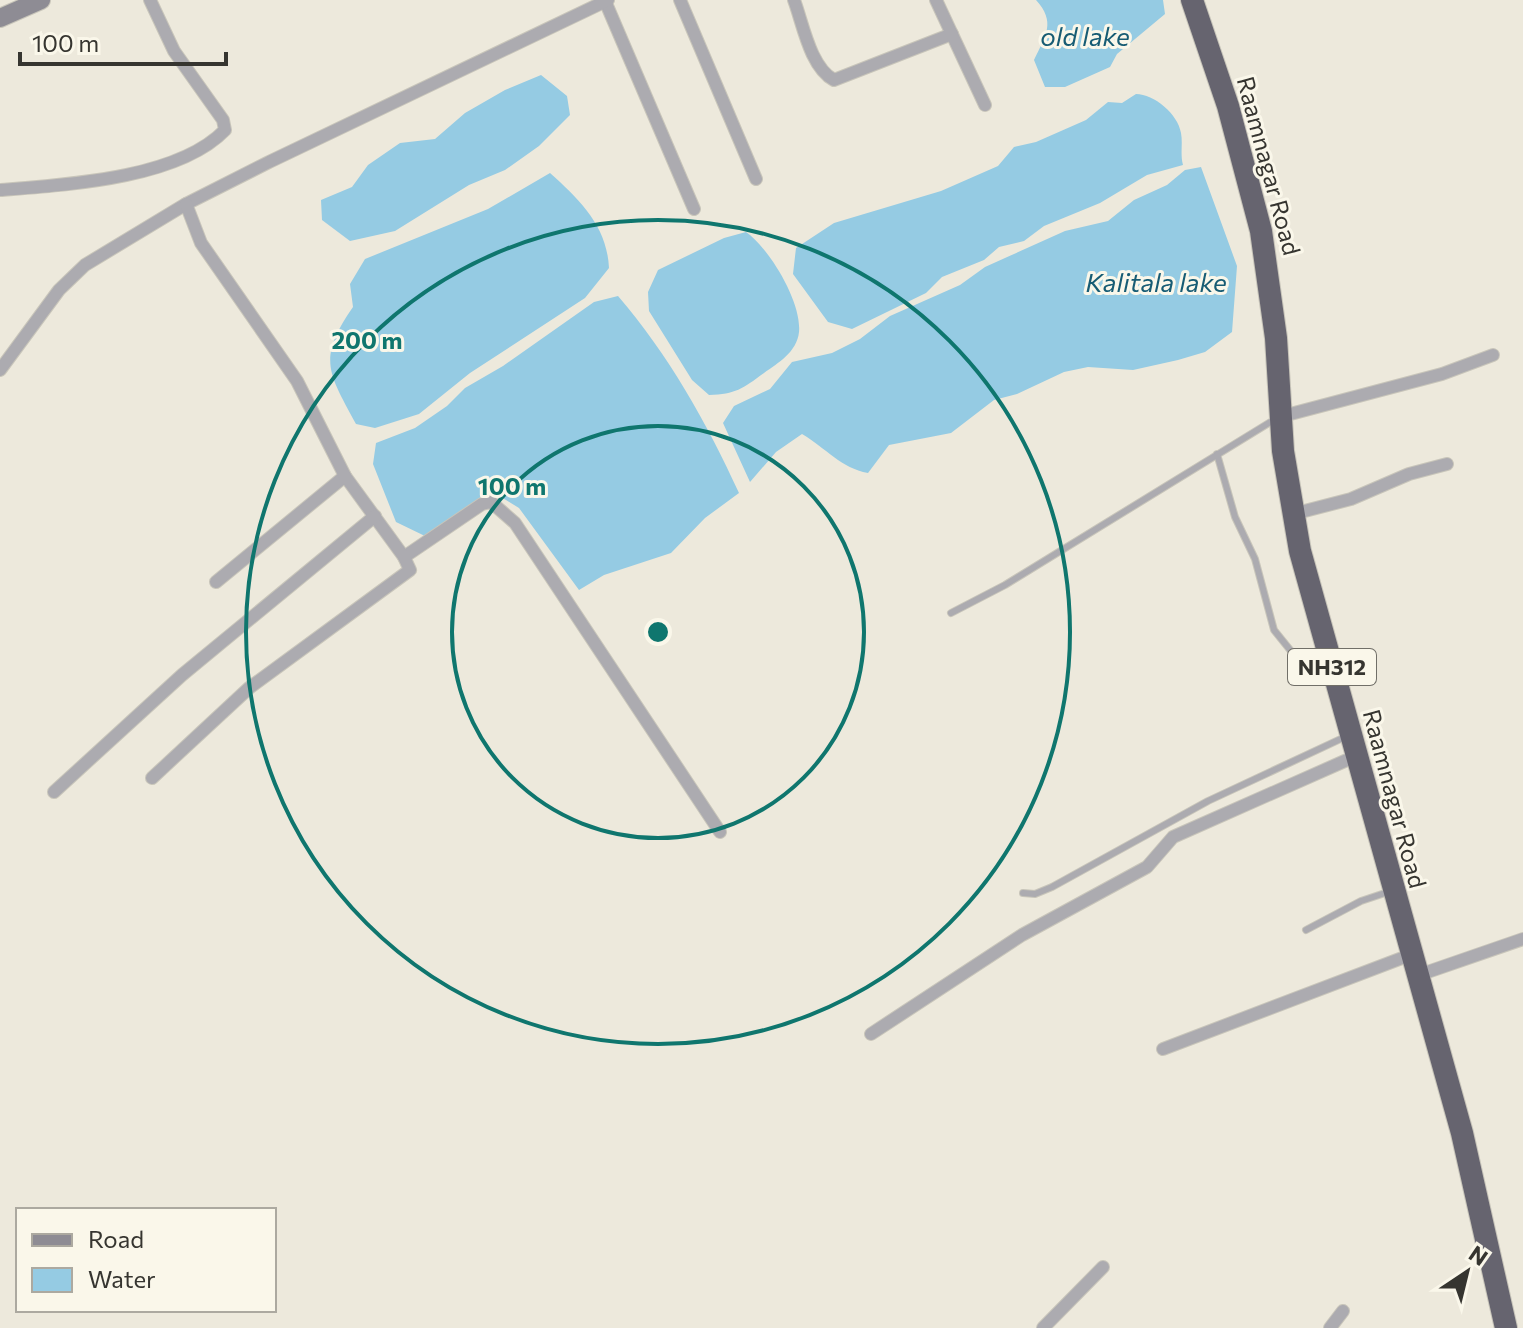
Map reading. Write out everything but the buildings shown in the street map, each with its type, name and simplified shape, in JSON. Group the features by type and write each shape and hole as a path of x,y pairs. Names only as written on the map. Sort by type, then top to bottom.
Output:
{"highway":[{"name":"Raamnagar Road","path":"1192,0 1228,106 1261,231 1276,338 1279,417 1293,514 1312,599 1391,891 1462,1133 1506,1328"}],"street":[{"path":"0,18 41,0"},
{"path":"0,190 107,179 190,155 222,133 226,125 174,51 150,0"},
{"path":"0,370 75,273 186,204 607,0 694,209"},
{"path":"680,0 756,179"},
{"path":"794,0 817,62 825,76 834,80 952,34"},
{"path":"936,0 985,105"},
{"path":"152,778 249,688 407,575 410,565 345,476 297,381 201,243 186,204"},
{"path":"1279,417 1442,374 1493,355"},
{"path":"1293,514 1351,499 1409,474 1447,464"},
{"path":"216,582 345,476"},
{"path":"404,557 482,504 491,502 500,506 515,523 720,832"},
{"path":"54,792 182,675 375,516"},
{"path":"871,1034 1022,935 1147,867 1173,837 1353,745"},
{"path":"1163,1049 1413,966 1523,939"},
{"path":"1043,1328 1103,1267"},
{"path":"1330,1328 1343,1311"}],"lane":[{"path":"951,613 1005,585 1279,417"},
{"path":"1217,454 1235,517 1255,559 1274,630 1299,661"},
{"path":"1023,893 1035,894 1052,887 1196,807 1353,745"},
{"path":"1306,930 1361,901 1391,891"}],"water":[{"name":"old lake","path":"1036,0 1163,0 1165,14 1117,54 1110,67 1065,87 1045,87 1034,60 1045,36 1047,22"},
{"path":"541,75 567,96 570,115 539,146 505,170 469,185 395,231 350,241 322,220 321,200 352,187 368,165 400,143 435,139 465,113 505,90"},
{"path":"1136,94 1157,101 1175,119 1181,133 1183,165 1147,175 1100,203 1044,226 1024,241 999,247 984,260 942,277 926,293 852,329 828,322 793,274 796,248 834,223 941,191 998,166 1014,147 1036,142 1086,120 1108,102 1122,103"},
{"name":"Kalitala lake","path":"1201,167 1237,266 1232,332 1205,352 1133,370 1088,367 1064,372 1017,394 994,400 951,433 889,445 868,473 842,462 802,434 776,452 750,482 723,423 734,406 770,389 792,362 832,353 860,339 890,316 960,285 985,267 1065,231 1108,221 1134,200 1167,185 1185,170"},
{"path":"550,173 590,215 603,239 609,268 585,298 470,373 419,414 375,428 356,424 330,366 334,340 353,307 350,284 365,259 488,209"},
{"path":"746,232 774,263 790,291 799,320 799,332 795,345 786,356 750,383 732,392 709,395 692,380 649,311 648,292 658,270 724,238"},
{"path":"618,296 654,341 685,390 739,493 705,518 671,553 604,575 579,590 519,508 490,490 427,537 396,522 373,464 376,443 415,428 447,406 465,388 503,366 594,302"}]}
